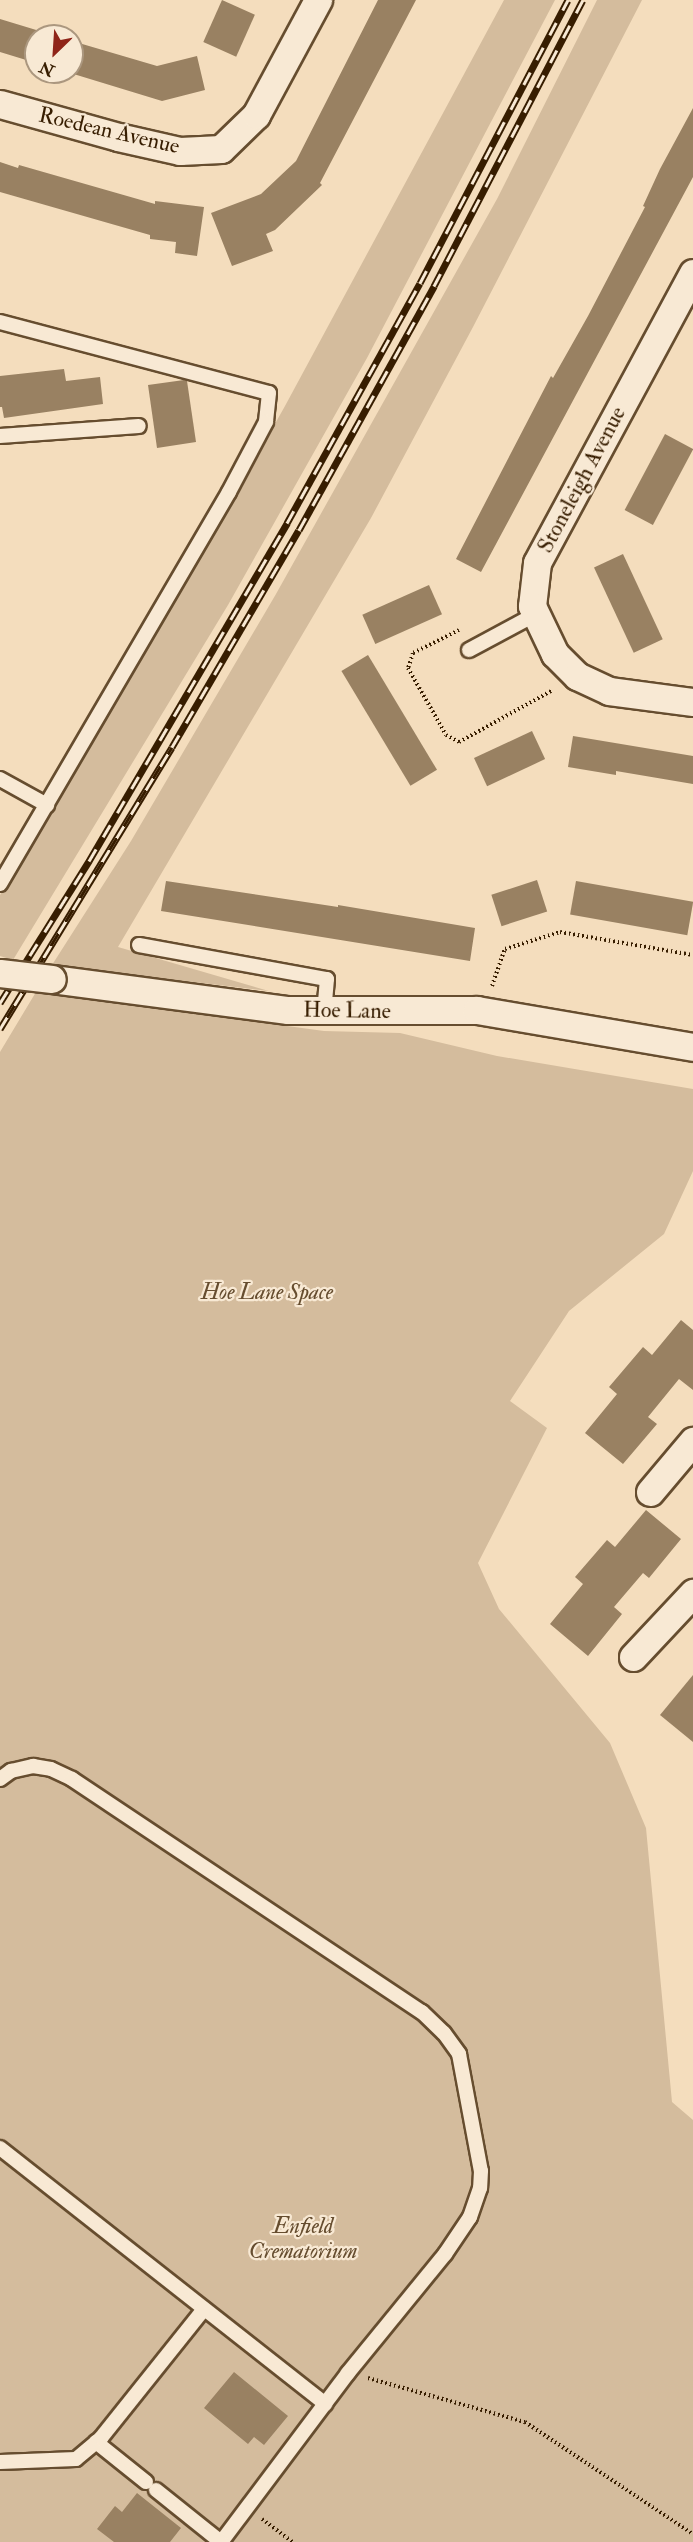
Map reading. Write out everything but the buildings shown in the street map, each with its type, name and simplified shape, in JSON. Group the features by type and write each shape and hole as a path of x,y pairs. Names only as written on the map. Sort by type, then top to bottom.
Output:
{"street":[{"name":"Roedean Avenue","path":"0,104 118,137 180,151 220,148 256,115 318,0"},
{"name":"Stoneleigh Avenue","path":"693,273 537,563 532,606 555,654 577,676 609,691 693,702"},
{"name":"Hoe Lane","path":"0,972 288,1010 477,1010 693,1047"},
{"path":"650,1492 693,1442"},
{"path":"633,1657 693,1593"}],"lane":[{"path":"0,322 268,393 266,422 229,492 0,884"},
{"path":"0,436 139,426"},
{"path":"469,650 536,614"},
{"path":"0,779 47,805"},
{"path":"140,945 327,979 324,1011"},
{"path":"0,1779 11,1771 33,1766 51,1769 72,1779 422,2012 444,2032 459,2054 481,2171 477,2201 470,2217 445,2254 348,2373 221,2542 96,2442"},
{"path":"0,2148 325,2404"},
{"path":"0,2462 76,2458 96,2442 204,2309"}],"path":[{"path":"467,626 413,653 408,668 446,735 459,741 577,676"},
{"path":"490,1012 492,984 505,949 560,932 693,955"},
{"path":"348,2373 525,2421 693,2534"},
{"path":"247,2507 292,2542"}],"green space":[{"path":"504,0 555,0 367,358 228,605 13,960 0,956 0,895 176,599 285,406"},
{"path":"597,0 642,0 473,327 371,518 118,947 269,991 52,965 131,841 276,594 497,199"},
{"path":"36,992 324,1031 400,1033 497,1056 693,1089 693,1171 664,1234 569,1311 510,1401 547,1428 478,1563 499,1609 610,1743 646,1828 672,2102 693,2120 693,2542 0,2542 0,1052"}],"railway":[{"path":"0,1003 89,861 287,523 420,283 568,0"},
{"path":"0,1029 172,747 299,530 434,286 583,0"}],"park label":[{"name":"Hoe Lane Space","path":"267,1293"},
{"name":"Enfield Crematorium","path":"303,2238"}]}
